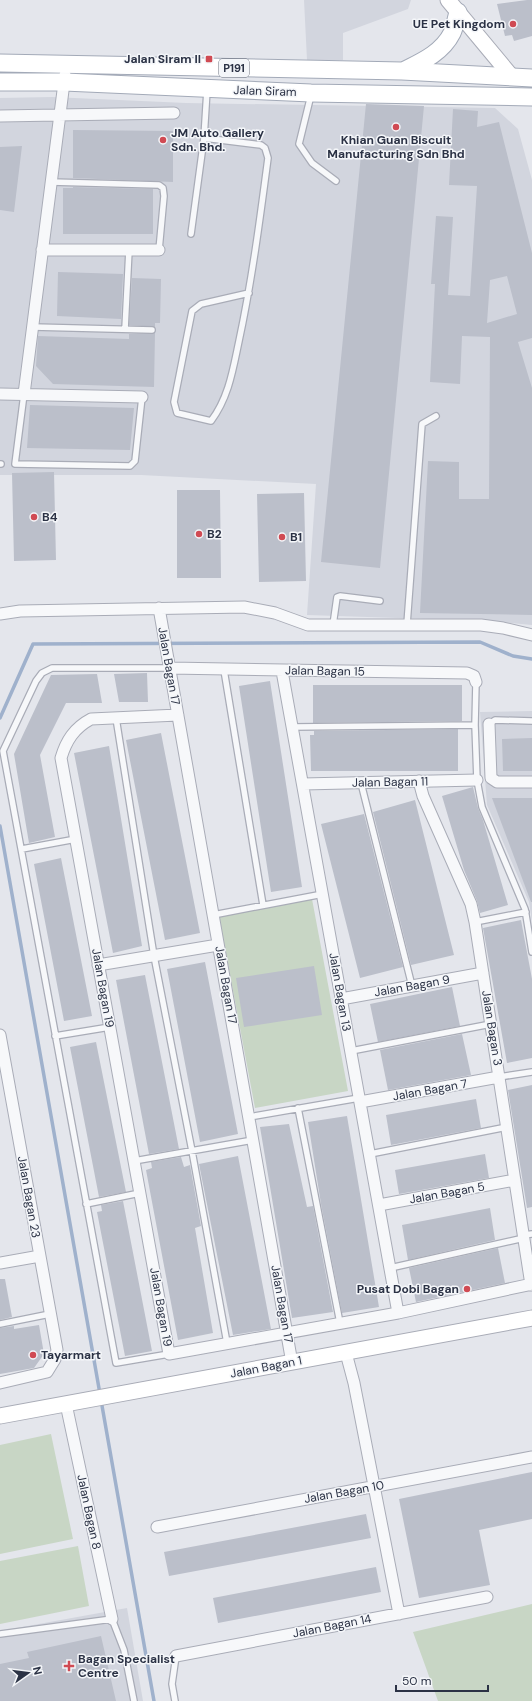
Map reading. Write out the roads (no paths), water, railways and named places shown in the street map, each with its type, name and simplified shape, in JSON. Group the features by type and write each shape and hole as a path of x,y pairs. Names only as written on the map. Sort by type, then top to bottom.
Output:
{"main road":[{"path":"402,71 430,57 443,47 452,34 453,6"},
{"name":"Jalan Siram","path":"0,63 402,71 532,78"},
{"path":"512,77 531,99"},
{"name":"Jalan Siram","path":"0,82 64,82 312,93 531,99"}],"street":[{"path":"453,6 512,77"},
{"path":"24,394 66,64"},
{"path":"0,116 174,113"},
{"path":"42,250 159,250"},
{"path":"0,394 142,397"},
{"path":"0,614 20,611 244,607 275,613 308,625 481,625 503,628 532,635"},
{"name":"Jalan Bagan 17","path":"159,608 292,1363"},
{"name":"Jalan Bagan 15","path":"170,668 467,674 474,676 476,682"},
{"name":"Jalan Bagan 13","path":"282,671 398,1313"},
{"name":"Jalan Bagan 19","path":"169,1354 61,758 68,738 82,723 91,719 178,715"},
{"path":"489,724 491,778 497,782 532,782"},
{"name":"Jalan Bagan 11","path":"303,784 477,780"},
{"name":"Jalan Bagan 3","path":"419,781 423,796 471,904 515,1180 526,1236 531,1284"},
{"path":"98,965 218,945"},
{"name":"Jalan Bagan 9","path":"342,999 483,973"},
{"name":"Jalan Bagan 23","path":"0,1041 57,1350 55,1359 47,1372 0,1382"},
{"name":"Jalan Bagan 7","path":"360,1100 499,1077"},
{"name":"Jalan Bagan 5","path":"379,1205 515,1180"},
{"path":"0,1263 40,1256"},
{"path":"169,1354 398,1313 531,1284"},
{"name":"Jalan Bagan 1","path":"0,1416 532,1318"},
{"path":"346,1352 354,1383 373,1487 399,1614"},
{"name":"Jalan Bagan 8","path":"72,1403 112,1619"},
{"name":"Jalan Bagan 10","path":"156,1527 532,1457"},
{"name":"Jalan Bagan 14","path":"176,1656 487,1597"}],"lane":[{"path":"191,234 204,138 207,89"},
{"path":"312,93 299,144 312,163 336,182"},
{"path":"204,138 261,145 265,148 268,158 249,293 228,389 216,414 211,420 177,413 174,402 192,311 201,304 249,293"},
{"path":"51,182 159,185 163,188 164,196 159,250"},
{"path":"126,329 129,250"},
{"path":"32,327 152,330"},
{"path":"24,394 15,464 130,466 135,461 142,397"},
{"path":"407,624 422,424 436,416"},
{"path":"333,626 337,598 340,596 380,601"},
{"path":"169,1354 116,1363 4,751 36,681 42,673 52,668 170,668"},
{"path":"224,670 263,905"},
{"path":"476,682 475,725 477,780 482,807 526,912 532,952"},
{"path":"116,718 154,956 227,1343"},
{"path":"489,724 495,720 532,721"},
{"path":"293,728 475,725"},
{"path":"360,783 412,986"},
{"path":"22,849 76,839"},
{"path":"214,915 323,894"},
{"path":"475,922 526,912"},
{"path":"351,1051 491,1024"},
{"path":"56,1036 110,1027"},
{"path":"499,1077 532,1072"},
{"path":"249,1117 298,1108 360,1100"},
{"path":"298,1108 340,1323"},
{"path":"370,1154 507,1127"},
{"path":"134,1161 253,1140"},
{"path":"86,1204 140,1193"},
{"path":"390,1268 526,1236"},
{"path":"0,1324 50,1314"},
{"path":"0,1634 112,1619 124,1650 134,1701"},
{"path":"175,1701 172,1684 176,1656"}],"waterway":[{"path":"0,718 33,644 480,642 513,656 532,659"},
{"path":"0,826 100,1394"},
{"path":"101,1400 154,1701"}],"place":[{"name":"UE Pet Kingdom","path":"513,24"},
{"name":"Jalan Siram II","path":"209,59"},
{"name":"Khian Guan Biscuit Manufacturing Sdn Bhd","path":"396,127"},
{"name":"JM Auto Gallery Sdn. Bhd.","path":"163,140"},
{"name":"B4","path":"34,517"},
{"name":"B2","path":"199,534"},
{"name":"B1","path":"282,537"},
{"name":"Pusat Dobi Bagan","path":"467,1289"},
{"name":"Tayarmart","path":"33,1355"},
{"name":"Bagan Specialist Centre","path":"69,1666"}]}
